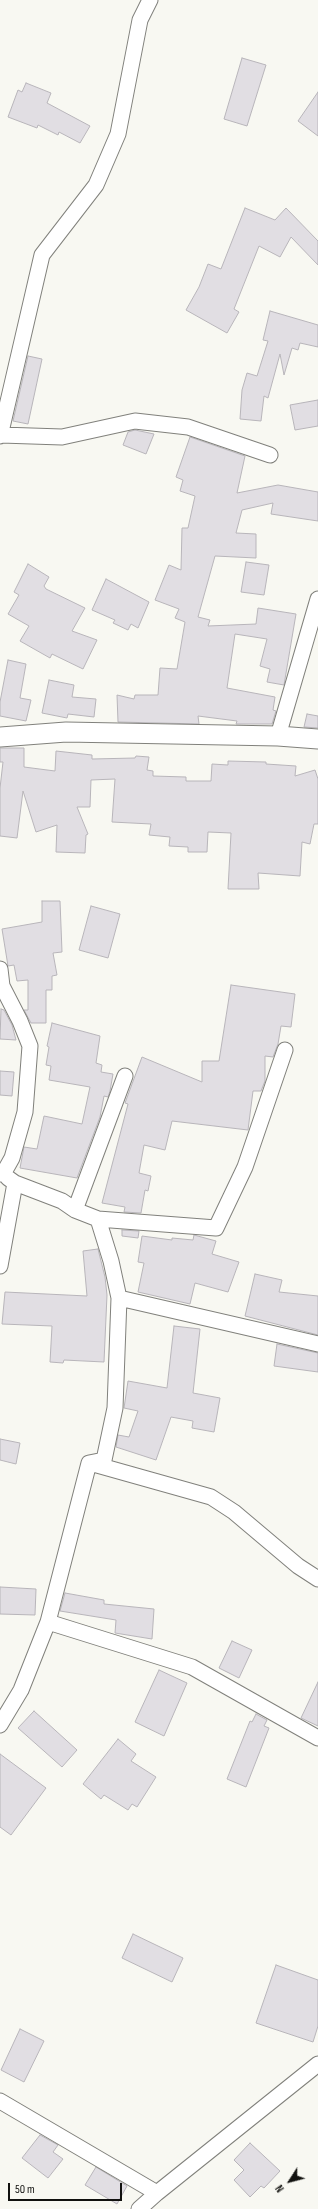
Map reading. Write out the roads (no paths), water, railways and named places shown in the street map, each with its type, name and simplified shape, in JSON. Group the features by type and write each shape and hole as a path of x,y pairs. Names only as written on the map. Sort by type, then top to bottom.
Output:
{"street":[{"path":"150,0 140,20 118,134 96,185 42,255 0,436 62,437 135,421 188,428 270,455"},
{"path":"278,736 318,600"},
{"path":"0,737 66,732 278,736 318,739"},
{"path":"0,969 2,986 30,1046 25,1112 12,1158 1,1174 15,1183 62,1200 75,1210 98,1219 216,1228 246,1167 285,1050"},
{"path":"75,1210 125,1076"},
{"path":"0,1266 15,1183"},
{"path":"89,1463 104,1460 115,1408 119,1298 111,1261 98,1219"},
{"path":"119,1298 318,1344"},
{"path":"89,1463 211,1497 234,1512 298,1566 318,1580"},
{"path":"0,1725 21,1690 48,1622 89,1463"},
{"path":"48,1622 192,1666 318,1738"},
{"path":"139,2209 318,2064"},
{"path":"0,2101 157,2193"}]}
